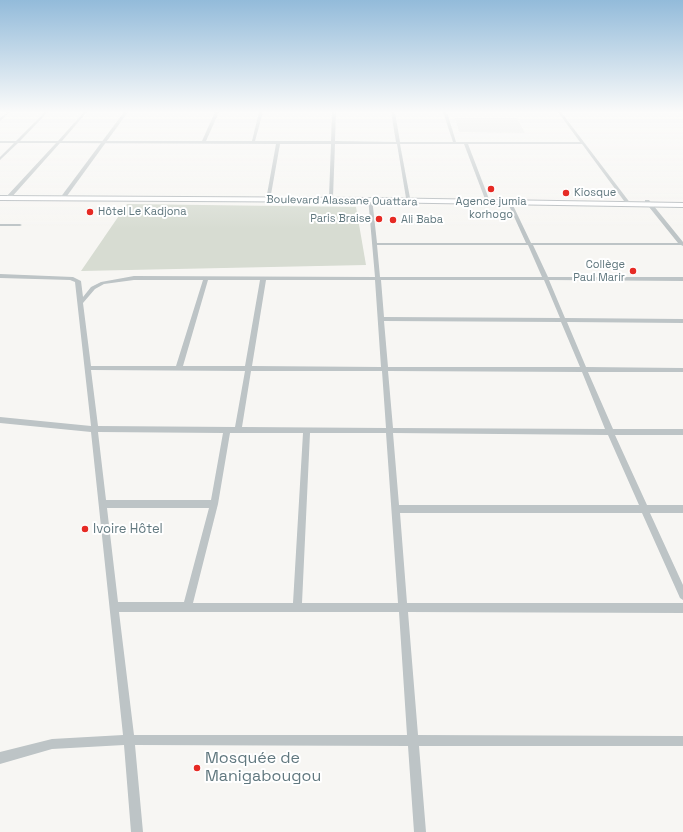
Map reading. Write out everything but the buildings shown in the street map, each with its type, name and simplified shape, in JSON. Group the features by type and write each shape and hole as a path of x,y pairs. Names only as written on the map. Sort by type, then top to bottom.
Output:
{"main road":[{"name":"Boulevard Alassane Ouattara","path":"0,197 371,199 627,203 683,202"},
{"name":"Boulevard Alassane Ouattara","path":"269,199 331,197 371,199 487,199 509,201"},
{"name":"Boulevard Alassane Ouattara","path":"649,203 683,205"}],"street":[{"path":"0,159 8,151"},
{"path":"10,197 51,151"},
{"path":"64,197 98,151"},
{"path":"269,199 277,151"},
{"path":"331,197 332,151"},
{"path":"399,151 408,198"},
{"path":"469,151 487,199"},
{"path":"588,151 627,203"},
{"path":"371,199 420,832"},
{"path":"509,201 546,279 610,431 683,595"},
{"path":"649,203 683,245"},
{"path":"0,225 20,225"},
{"path":"375,244 683,245"},
{"path":"0,276 76,279 79,284 129,740 137,832"},
{"path":"81,302 93,288 103,283 113,280 134,278 263,280 683,279"},
{"path":"179,367 206,279"},
{"path":"238,430 263,280"},
{"path":"381,319 683,321"},
{"path":"88,368 179,367 683,370"},
{"path":"0,420 95,429 683,432"},
{"path":"188,606 214,504 227,430"},
{"path":"297,607 308,430"},
{"path":"103,504 214,504"},
{"path":"396,509 683,509"},
{"path":"114,607 683,608"},
{"path":"0,758 52,744 110,740 683,741"}],"shaded area":[{"path":"127,204 356,207 366,265 81,271"}],"place":[{"name":"Agence jumia korhogo","path":"491,189"},
{"name":"Kiosque","path":"566,193"},
{"name":"Hôtel Le Kadjona","path":"90,212"},
{"name":"Paris Braise","path":"379,219"},
{"name":"Ali Baba","path":"393,220"},
{"name":"Collège Paul Marir","path":"633,271"},
{"name":"Ivoire Hôtel","path":"85,529"},
{"name":"Mosquée de Manigabougou","path":"197,768"}]}
